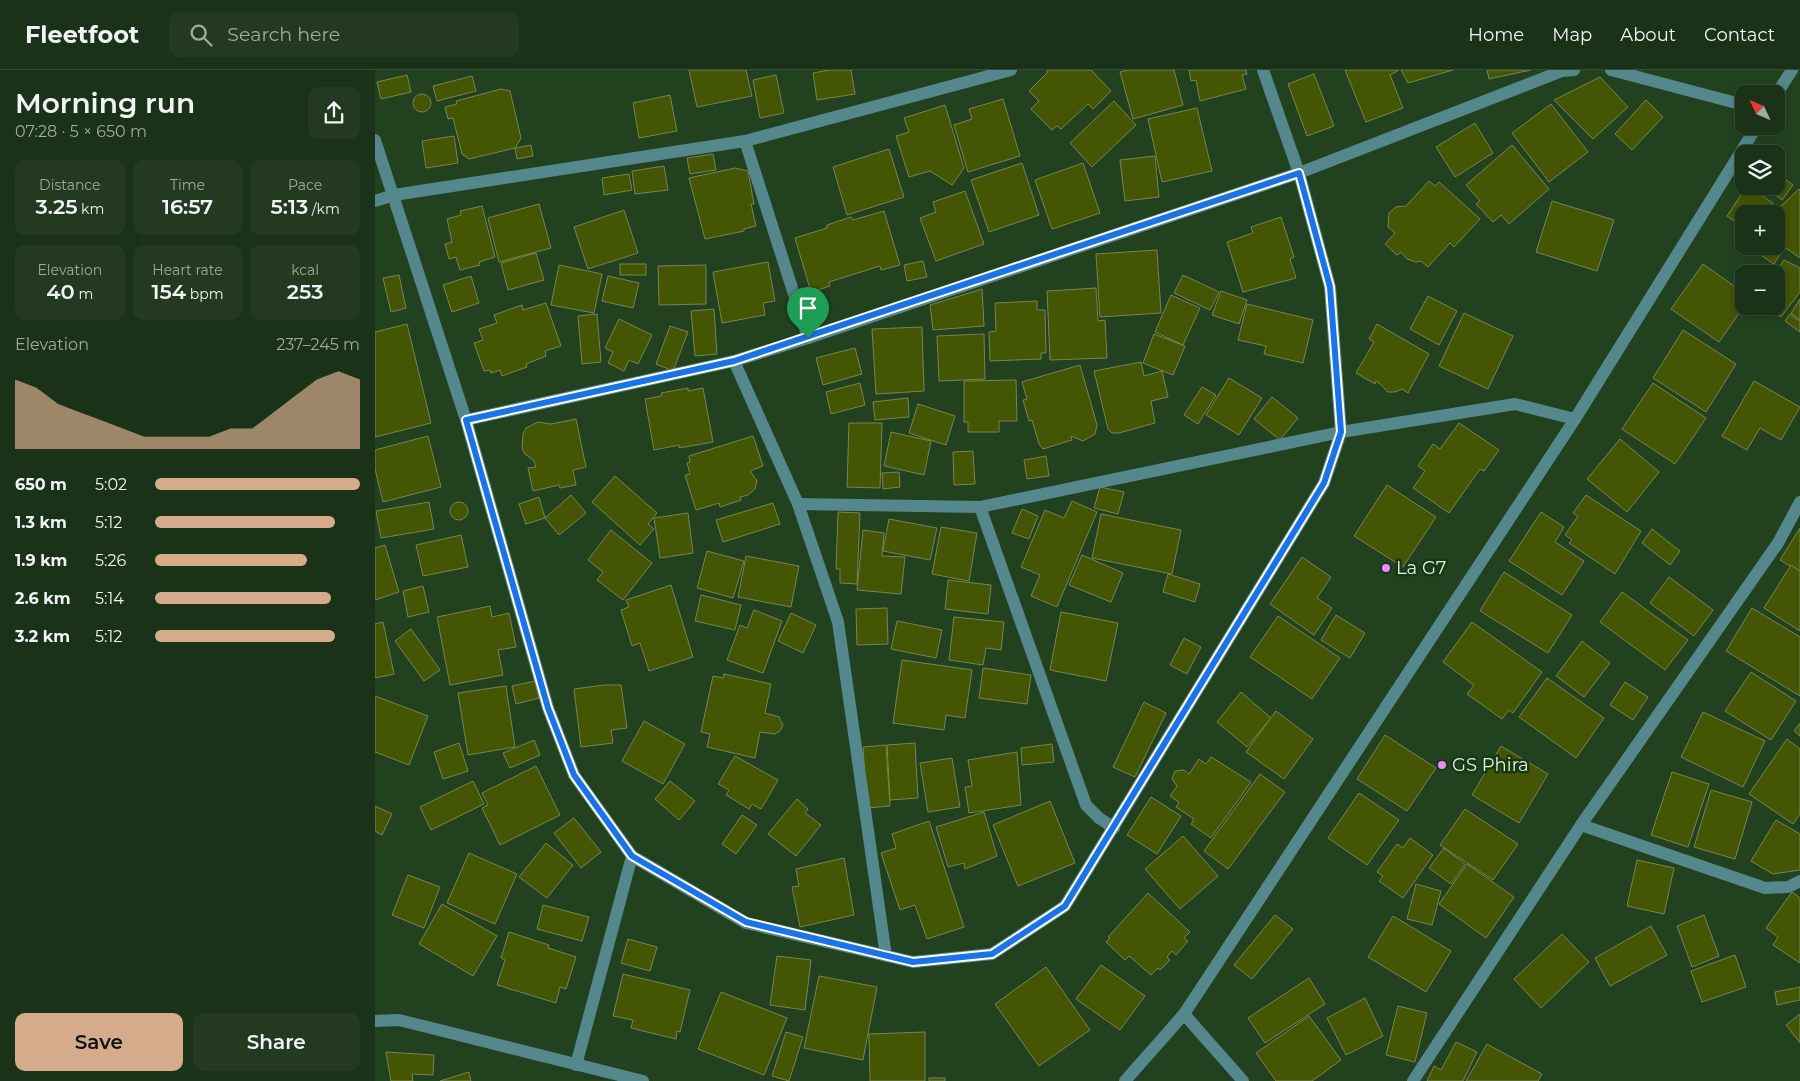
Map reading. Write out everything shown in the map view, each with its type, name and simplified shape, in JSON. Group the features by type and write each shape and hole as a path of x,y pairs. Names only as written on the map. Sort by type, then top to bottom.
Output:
{"street":[{"path":"375,201 394,195 745,141 1011,70"},
{"path":"375,140 466,420 555,725 574,775 632,856 746,922 913,962 992,954 1065,906 1324,483 1341,432 1330,287 1299,173 1263,70"},
{"path":"466,420 734,361 808,338 1299,173 1562,71 1574,70"},
{"path":"1611,70 1735,103"},
{"path":"1783,85 1792,70"},
{"path":"1125,1081 1184,1014 1575,419 1751,135"},
{"path":"745,141 808,338"},
{"path":"734,361 798,504 838,622 886,956"},
{"path":"798,504 980,507 1341,432 1515,404 1575,419"},
{"path":"1413,1081 1581,826 1778,543 1800,502"},
{"path":"980,507 1086,805 1114,828"},
{"path":"1581,826 1765,888 1788,887 1800,881"},
{"path":"576,1065 632,856"},
{"path":"1184,1014 1243,1081"},
{"path":"375,1020 399,1020 643,1081"}],"building":[{"path":"689,70 746,70 752,96 697,107"},
{"path":"829,70 851,70 855,94 817,100 813,73"},
{"path":"1047,70 1091,70 1111,91 1093,109 1088,104 1061,129 1057,126 1052,130 1031,109 1039,101 1029,91 1047,73"},
{"path":"1128,70 1174,70 1183,105 1133,119 1120,72"},
{"path":"1189,70 1246,70 1247,74 1242,75 1246,89 1200,101 1196,80 1191,81"},
{"path":"1345,70 1399,70 1390,75 1403,108 1366,122"},
{"path":"1401,70 1453,70 1408,83"},
{"path":"1487,70 1531,70 1489,79"},
{"path":"1314,74 1334,126 1307,136 1288,84"},
{"path":"407,75 411,92 381,99 377,82"},
{"path":"776,75 784,113 760,118 753,80"},
{"path":"472,76 476,91 437,101 433,86"},
{"path":"1600,77 1628,107 1593,139 1554,100"},
{"path":"501,89 510,91 521,138 515,148 469,159 462,154 453,118 448,119 445,107 457,104 456,101"},
{"path":"422,94 428,97 431,103 428,109 422,112 416,109 413,103 416,97"},
{"path":"670,95 677,131 639,138 633,103"},
{"path":"1003,99 1020,156 968,172 954,125 972,119 969,109"},
{"path":"1646,100 1663,117 1632,150 1615,134"},
{"path":"1114,101 1136,125 1092,167 1070,143"},
{"path":"1551,104 1588,152 1549,182 1512,133"},
{"path":"945,105 964,168 952,185 930,171 909,177 896,136 909,132 904,118"},
{"path":"1197,108 1212,171 1162,182 1148,119"},
{"path":"1475,123 1493,153 1455,177 1436,147"},
{"path":"454,136 458,163 426,168 422,141"},
{"path":"531,145 533,156 517,159 515,148"},
{"path":"1512,145 1549,189 1509,224 1501,215 1493,222 1476,204 1480,201 1466,185"},
{"path":"889,149 904,197 847,215 833,167"},
{"path":"713,154 716,170 690,174 687,158"},
{"path":"1155,156 1159,197 1125,201 1120,160"},
{"path":"1022,163 1039,215 989,232 971,180"},
{"path":"1083,163 1100,213 1052,229 1035,180"},
{"path":"664,166 668,190 635,194 632,171"},
{"path":"735,168 748,171 754,204 751,204 756,226 744,229 744,231 705,239 689,178"},
{"path":"629,174 632,190 604,195 602,178"},
{"path":"1785,179 1793,185 1782,200 1776,195 1785,195"},
{"path":"1429,181 1435,186 1439,182 1480,219 1454,247 1450,243 1428,267 1421,261 1416,262 1407,259 1401,252 1397,255 1385,244 1395,233 1388,227 1389,213 1396,207 1406,206"},
{"path":"1800,190 1800,258 1785,247 1785,205 1782,205"},
{"path":"965,191 984,244 936,261 920,218 936,212 933,202"},
{"path":"1741,195 1761,195 1773,203 1772,205 1735,205 1735,222 1727,216"},
{"path":"1552,201 1614,220 1597,271 1536,252"},
{"path":"539,204 551,248 499,262 488,218"},
{"path":"482,206 495,257 479,262 480,265 460,270 456,257 449,259 445,244 452,242 447,219 461,215 460,211"},
{"path":"624,210 638,253 588,269 574,227"},
{"path":"884,211 900,265 881,270 880,266 829,282 830,286 811,292 795,238 827,228 827,225 851,217 853,220"},
{"path":"1281,217 1294,257 1290,259 1296,278 1243,292 1227,242 1253,233 1251,227"},
{"path":"1157,250 1161,313 1100,317 1096,254"},
{"path":"536,253 544,280 508,290 501,263"},
{"path":"1760,255 1780,255 1774,264"},
{"path":"1784,260 1800,268 1800,292 1785,312 1785,265 1780,265"},
{"path":"923,261 927,277 907,281 904,265"},
{"path":"768,262 775,301 763,303 765,315 722,323 713,272"},
{"path":"620,264 646,264 646,275 620,275"},
{"path":"1703,264 1735,287 1735,315 1738,315 1719,342 1671,309"},
{"path":"559,265 602,274 594,313 551,305"},
{"path":"706,265 706,304 659,305 658,266"},
{"path":"399,275 406,308 391,312 383,278"},
{"path":"1183,275 1219,292 1210,310 1174,293"},
{"path":"471,276 479,303 452,312 443,285"},
{"path":"608,276 639,283 633,308 602,301"},
{"path":"1096,288 1098,321 1105,320 1107,358 1050,360 1047,291"},
{"path":"982,289 984,326 933,330 930,305"},
{"path":"1221,291 1247,300 1239,324 1212,315"},
{"path":"1171,295 1200,308 1183,345 1155,332"},
{"path":"1428,296 1457,311 1439,345 1410,329"},
{"path":"1800,299 1800,320 1791,313"},
{"path":"1037,301 1037,310 1045,310 1046,353 1041,353 1041,359 990,361 989,332 996,331 995,303"},
{"path":"546,303 561,346 545,351 546,356 526,364 527,367 502,376 500,370 491,373 490,370 484,371 474,343 483,340 479,329 497,323 494,315 522,305 523,310"},
{"path":"1247,304 1313,320 1303,363 1264,354 1266,346 1238,340"},
{"path":"714,309 717,354 695,356 691,311"},
{"path":"1464,313 1513,336 1488,389 1439,366"},
{"path":"597,314 601,362 582,364 578,316"},
{"path":"1790,314 1800,321 1800,332 1785,321"},
{"path":"619,319 652,335 638,364 629,360 624,371 608,363 613,352 605,348"},
{"path":"407,324 431,423 375,437 375,332"},
{"path":"1377,324 1429,354 1408,393 1402,389 1388,392 1376,381 1375,384 1356,373 1374,342 1369,339"},
{"path":"670,326 688,332 673,371 656,364"},
{"path":"922,327 924,391 876,394 872,329"},
{"path":"1683,330 1736,364 1706,412 1653,378"},
{"path":"984,334 985,379 939,381 937,336"},
{"path":"1154,334 1185,346 1173,375 1143,363"},
{"path":"855,348 862,374 823,385 816,358"},
{"path":"1141,362 1144,376 1162,371 1168,397 1151,401 1155,423 1119,433 1112,433 1108,429 1094,371"},
{"path":"1080,365 1097,425 1095,434 1083,441 1071,436 1072,440 1043,449 1039,444 1032,420 1029,421 1023,400 1027,399 1022,382"},
{"path":"1229,378 1262,398 1239,435 1206,415"},
{"path":"1016,380 1017,421 999,421 999,432 968,432 968,422 964,422 964,381"},
{"path":"1754,381 1800,407 1781,440 1760,428 1747,450 1722,436"},
{"path":"860,383 865,405 831,414 826,392"},
{"path":"1653,383 1706,418 1675,464 1622,429"},
{"path":"1202,387 1216,395 1198,424 1184,415"},
{"path":"688,388 688,391 703,388 713,442 679,448 679,445 654,450 645,399 662,396 661,393"},
{"path":"1272,397 1298,418 1280,440 1254,419"},
{"path":"908,398 909,417 875,420 873,402"},
{"path":"918,404 955,416 946,445 909,433"},
{"path":"576,419 586,467 573,470 576,485 560,488 559,485 533,491 528,468 536,467 534,461 524,453 522,447 523,434 526,428 538,422 551,424"},
{"path":"849,423 882,423 880,488 847,487"},
{"path":"1459,423 1499,450 1484,471 1480,469 1449,513 1413,488 1425,471 1418,466 1433,444 1440,449"},
{"path":"891,432 931,441 924,475 884,466"},
{"path":"428,436 441,487 383,502 375,469 375,450"},
{"path":"753,436 763,466 750,471 757,481 755,489 748,495 740,497 741,500 720,507 719,503 696,510 685,475 690,474 687,463 690,462 689,456"},
{"path":"1620,439 1659,472 1627,512 1587,479"},
{"path":"973,451 975,484 954,485 953,452"},
{"path":"1046,456 1049,476 1027,479 1024,460"},
{"path":"899,472 900,487 883,489 882,473"},
{"path":"615,476 657,513 648,524 654,529 640,545 592,502"},
{"path":"1387,485 1436,517 1403,567 1354,536"},
{"path":"1100,487 1124,492 1118,514 1094,508"},
{"path":"571,495 586,513 559,535 545,518"},
{"path":"1586,495 1641,531 1615,574 1569,543 1572,540 1565,535 1578,516 1573,513"},
{"path":"539,497 545,518 526,524 519,504"},
{"path":"1072,501 1097,512 1057,607 1031,596 1040,575 1021,567 1045,510 1064,518"},
{"path":"429,502 434,529 381,538 376,511"},
{"path":"459,502 465,505 468,511 465,517 459,520 453,517 450,511 453,505"},
{"path":"773,503 780,524 723,542 716,520"},
{"path":"1022,509 1038,516 1029,539 1012,533"},
{"path":"838,512 860,513 857,584 840,583 840,569 836,569"},
{"path":"1541,512 1564,527 1555,542 1584,561 1562,595 1509,561"},
{"path":"688,513 693,553 660,558 654,518"},
{"path":"1101,514 1181,530 1172,574 1092,558"},
{"path":"889,519 937,528 930,560 883,551"},
{"path":"941,527 977,533 969,581 932,574"},
{"path":"1800,528 1800,572 1780,560"},
{"path":"1652,529 1680,551 1670,565 1642,543"},
{"path":"611,530 652,563 623,600 597,580 603,572 588,560"},
{"path":"863,530 884,533 882,556 905,557 901,594 857,590"},
{"path":"461,535 468,567 423,576 416,545"},
{"path":"385,545 399,592 375,600 375,548"},
{"path":"707,551 744,561 733,598 697,588"},
{"path":"1082,555 1123,573 1111,602 1069,585"},
{"path":"746,556 799,566 791,607 738,597"},
{"path":"1302,557 1331,577 1317,598 1332,608 1314,635 1270,604"},
{"path":"1791,565 1800,571 1800,631 1764,608"},
{"path":"1504,572 1572,615 1548,653 1480,611"},
{"path":"1168,574 1200,584 1195,602 1163,592"},
{"path":"1669,577 1713,610 1694,636 1650,603"},
{"path":"948,580 991,585 988,614 945,609"},
{"path":"671,585 693,657 649,671 640,643 632,646 621,610 629,607 626,600"},
{"path":"423,586 429,612 408,617 403,591"},
{"path":"1622,592 1688,640 1665,670 1600,622"},
{"path":"701,595 741,605 735,630 695,621"},
{"path":"490,606 492,617 509,613 516,647 498,650 503,675 450,685 437,617"},
{"path":"887,608 888,644 857,645 856,609"},
{"path":"1752,608 1800,637 1800,696 1726,651"},
{"path":"754,610 782,621 763,673 727,660 740,625 747,628"},
{"path":"1061,612 1118,623 1106,681 1050,670"},
{"path":"791,613 816,625 803,653 778,641"},
{"path":"1336,615 1365,633 1350,658 1321,640"},
{"path":"1278,616 1340,658 1312,699 1250,657"},
{"path":"954,617 1004,622 1001,650 986,648 983,665 949,660"},
{"path":"897,621 942,630 936,658 891,649"},
{"path":"383,622 394,674 375,678 375,624"},
{"path":"1472,622 1542,672 1513,713 1509,710 1502,719 1467,694 1474,685 1443,662"},
{"path":"411,629 440,670 424,681 395,641"},
{"path":"1184,638 1201,647 1187,674 1170,665"},
{"path":"1582,641 1610,663 1584,697 1556,676"},
{"path":"902,660 972,670 965,718 946,715 944,730 893,723"},
{"path":"983,668 1031,675 1027,704 979,698"},
{"path":"1751,672 1796,701 1771,740 1725,711"},
{"path":"724,674 771,684 765,713 779,717 783,725 780,731 775,734 760,732 755,758 707,747 710,734 701,732 713,676 723,678"},
{"path":"1547,678 1604,718 1576,758 1519,717"},
{"path":"535,681 539,698 516,704 512,686"},
{"path":"1625,682 1648,697 1633,720 1610,705"},
{"path":"621,685 627,728 611,730 613,743 581,747 574,689"},
{"path":"506,686 515,747 468,755 458,693"},
{"path":"1241,692 1271,718 1247,747 1217,722"},
{"path":"375,696 428,716 409,765 375,752"},
{"path":"1144,702 1166,713 1135,777 1113,767"},
{"path":"1276,711 1313,739 1284,779 1246,752"},
{"path":"1703,712 1765,741 1743,787 1681,757"},
{"path":"644,721 685,744 663,784 622,761"},
{"path":"1800,723 1800,736 1794,731"},
{"path":"1385,735 1436,768 1407,811 1357,779"},
{"path":"1787,739 1800,749 1800,814 1793,824 1749,794"},
{"path":"534,740 540,755 510,768 503,753"},
{"path":"459,743 468,771 443,779 434,752"},
{"path":"915,743 918,798 890,800 887,745"},
{"path":"1052,744 1054,762 1022,765 1021,748"},
{"path":"886,745 890,806 867,808 863,747"},
{"path":"1501,746 1548,774 1519,823 1472,795"},
{"path":"1017,752 1021,805 969,813 965,787 972,786 968,760"},
{"path":"735,756 778,780 761,809 752,804 749,809 726,795 729,790 718,784"},
{"path":"1211,757 1251,782 1211,838 1191,824 1194,819 1176,807 1179,802 1170,796 1177,786 1172,779 1175,771 1184,770 1189,774 1199,759 1206,764"},
{"path":"952,758 960,807 928,812 920,763"},
{"path":"536,766 560,815 500,845 482,808 488,805 482,793"},
{"path":"1672,772 1709,784 1688,847 1651,835"},
{"path":"1260,774 1285,792 1228,869 1204,851"},
{"path":"473,781 484,804 431,830 420,807"},
{"path":"670,781 695,801 679,820 655,799"},
{"path":"1711,790 1752,802 1735,859 1694,847"},
{"path":"1359,793 1399,820 1367,865 1328,838"},
{"path":"1151,797 1181,816 1157,854 1127,835"},
{"path":"797,799 808,809 805,813 821,825 796,856 768,834"},
{"path":"1050,801 1075,863 1018,886 993,825"},
{"path":"375,806 392,814 382,835 375,831"},
{"path":"1465,809 1518,844 1493,880 1440,845"},
{"path":"984,812 997,856 965,869 964,863 948,867 936,827"},
{"path":"742,815 757,825 736,854 722,844"},
{"path":"574,818 601,852 581,868 554,833"},
{"path":"1776,820 1800,834 1800,870 1773,874 1751,861"},
{"path":"929,821 964,927 927,939 915,905 900,910 881,853 896,848 892,834"},
{"path":"1183,836 1218,876 1180,909 1145,869"},
{"path":"1410,838 1433,855 1403,898 1379,881 1383,876 1377,872 1397,844 1403,848"},
{"path":"546,843 573,865 547,898 519,877"},
{"path":"1444,848 1465,864 1451,884 1429,868"},
{"path":"469,853 517,874 495,924 447,903"},
{"path":"844,858 854,915 800,927 792,887 799,886 796,869"},
{"path":"1637,860 1674,868 1664,914 1627,906"},
{"path":"1467,864 1514,897 1486,938 1439,904"},
{"path":"408,875 440,887 424,928 392,915"},
{"path":"1416,884 1441,891 1432,925 1407,919"},
{"path":"1792,892 1800,898 1800,963 1773,945 1778,937 1766,928"},
{"path":"1148,893 1190,932 1184,938 1188,941 1176,955 1172,951 1167,957 1170,960 1160,970 1158,968 1151,975 1129,956 1125,960 1106,942 1110,938 1108,937"},
{"path":"442,904 497,936 473,976 419,944"},
{"path":"543,905 589,917 582,941 537,929"},
{"path":"1275,915 1293,929 1252,979 1234,965"},
{"path":"1704,915 1719,956 1692,967 1677,926"},
{"path":"1393,916 1451,951 1426,992 1368,957"},
{"path":"1651,926 1667,955 1610,986 1595,958"},
{"path":"509,932 549,945 548,948 576,957 566,989 560,987 556,1003 497,985 505,960 501,958"},
{"path":"1562,934 1589,962 1541,1008 1514,979"},
{"path":"628,939 657,947 650,971 621,963"},
{"path":"1735,955 1746,987 1702,1002 1691,971"},
{"path":"777,956 811,960 805,1010 770,1005"},
{"path":"1101,965 1145,996 1120,1030 1076,999"},
{"path":"1046,967 1090,1030 1039,1066 995,1004"},
{"path":"623,974 690,990 680,1032 677,1031 676,1039 631,1028 633,1020 613,1016"},
{"path":"819,976 877,987 863,1060 804,1048"},
{"path":"1309,978 1325,1004 1265,1043 1248,1018"},
{"path":"1800,987 1800,1000 1777,1005 1775,992"},
{"path":"721,992 787,1018 764,1075 698,1049"},
{"path":"1365,998 1383,1036 1346,1055 1327,1018"},
{"path":"1398,1006 1427,1013 1415,1062 1386,1055"},
{"path":"1800,1014 1800,1043 1786,1025"},
{"path":"1309,1016 1341,1060 1312,1081 1276,1081 1256,1053"},
{"path":"786,1032 803,1037 789,1081 772,1076"},
{"path":"925,1032 925,1081 870,1081 869,1034"},
{"path":"1456,1042 1477,1052 1463,1081 1427,1081 1434,1066 1441,1070"},
{"path":"1487,1044 1542,1074 1538,1081 1466,1081"},
{"path":"386,1052 434,1055 433,1075 412,1074 413,1081 391,1081"},
{"path":"469,1072 471,1081 440,1081"},
{"path":"929,1078 945,1078 945,1081 929,1081"}],"place":[{"name":"La G7","path":"1386,568"},
{"name":"GS Phira","path":"1442,765"}],"route":[{"path":"1299,173 1330,287 1341,432 1324,483 1065,906 992,954 913,962 746,922 632,856 574,775 548,708 466,420 734,361 808,338 1299,173"}]}
